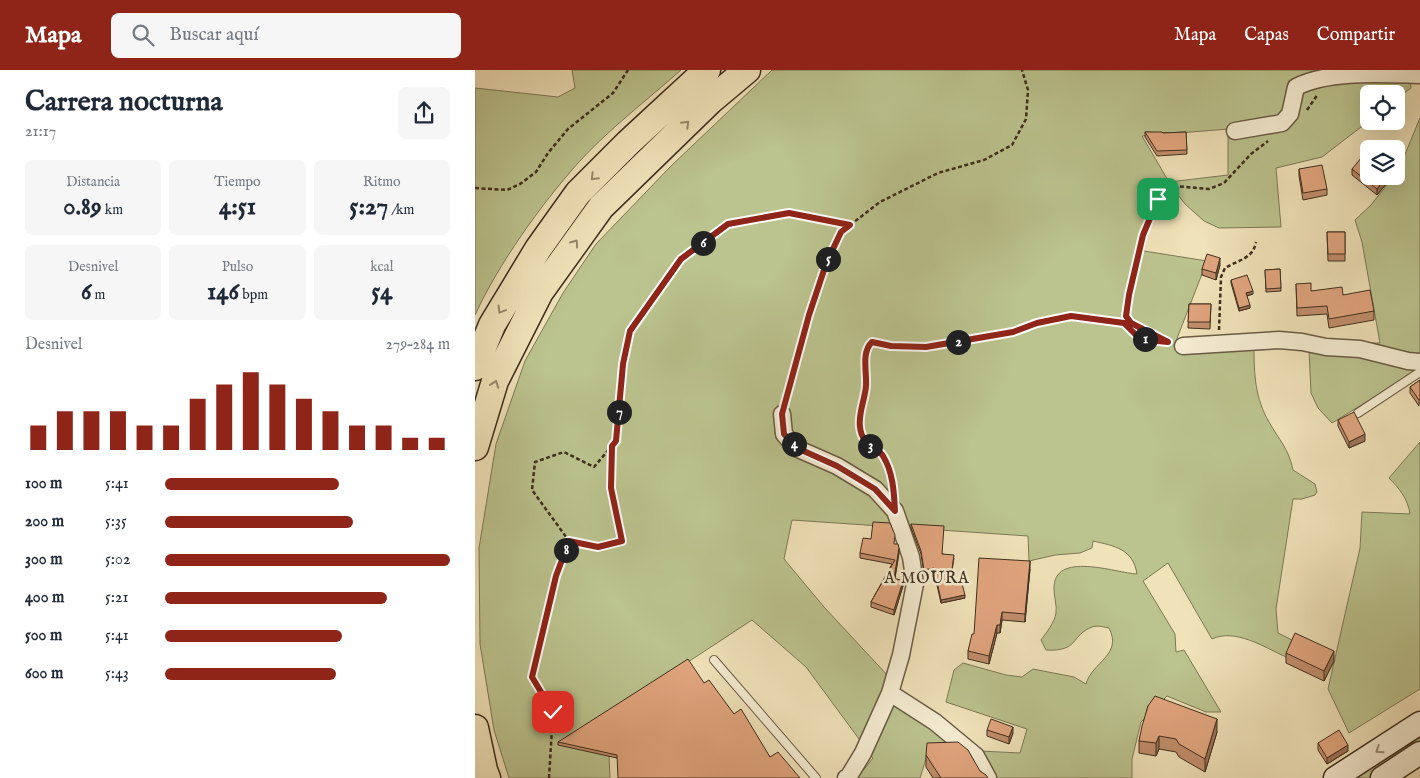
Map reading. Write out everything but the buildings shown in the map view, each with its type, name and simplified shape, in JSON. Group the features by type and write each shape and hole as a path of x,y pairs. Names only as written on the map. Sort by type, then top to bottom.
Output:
{"highway":[{"path":"475,367 492,324 538,248 578,193 628,143 707,70"},
{"path":"475,447 495,381 540,292 595,215 710,101 747,70"},
{"path":"475,728 487,778"}],"main road":[{"path":"1335,778 1420,723"},
{"path":"1382,778 1420,753"}],"street":[{"path":"1235,131 1283,123 1290,114 1296,87 1306,81 1352,73 1420,75"},
{"path":"1176,344 1219,344 1254,341 1302,342 1327,347 1360,348 1408,361 1420,362"},
{"path":"782,414 784,434 797,448 837,466 875,489 895,511 911,557 915,584 901,656 890,693 863,753 846,778"},
{"path":"890,693 935,722 976,756 988,778"}],"lane":[{"path":"1357,413 1420,372"},
{"path":"714,660 816,778"}],"path":[{"path":"475,188 507,190 520,184 537,172 548,154 568,130 613,93 627,70"},
{"path":"782,414 809,315 826,264 841,232 880,202 938,173 984,160 1012,145 1026,119 1028,90 1022,70"},
{"path":"1302,117 1329,77"},
{"path":"1176,344 1131,323 1126,316 1143,235 1158,199 1174,186 1209,189 1224,183 1251,154 1272,138"},
{"path":"612,446 611,488 622,541 598,547 569,541 533,490 535,462 564,452 593,466 616,441 623,364 630,331 681,259 728,224 789,213 850,225"},
{"path":"1219,344 1221,277 1225,268 1252,254 1257,242"},
{"path":"895,511 893,489 887,462 881,453 865,442 860,427 866,386 865,360 868,345 872,342 891,346 926,347 1013,332 1037,323 1071,316 1124,323 1135,334 1147,340 1176,344"},
{"path":"549,778 553,712 532,677 556,576 569,541"}],"green space":[{"path":"572,70 681,70 628,115 578,163 535,216 508,255 475,315 475,88 558,97 575,88"},
{"path":"772,70 1420,70 1410,78 1411,88 1405,92 1405,85 1360,85 1360,128 1322,157 1276,168 1281,227 1219,228 1204,221 1185,204 1175,191 1159,204 1147,233 1144,251 1207,261 1176,341 1179,343 1380,343 1362,242 1355,220 1371,205 1387,185 1405,185 1405,154 1420,118 1420,369 1332,423 1318,408 1311,393 1309,350 1254,347 1256,386 1264,413 1286,450 1293,470 1315,484 1317,492 1315,495 1302,499 1293,499 1276,609 1278,633 1292,640 1286,657 1240,637 1221,636 1212,639 1168,563 1143,581 1175,634 1176,652 1184,650 1221,712 1206,712 1167,696 1141,722 1132,759 1132,778 981,778 927,756 920,778 857,778 873,758 806,667 752,620 688,662 609,756 610,778 509,778 494,730 480,644 479,548 496,444 525,361 563,293 596,244 671,166","holes":["1228,129 1228,175 1169,182 1142,136","792,520 1028,536 1029,561 1055,555 1080,553 1092,548 1093,541 1122,550 1132,559 1137,574 1087,566 1064,570 1056,577 1054,589 1056,613 1050,627 1041,640 1046,650 1057,650 1070,646 1085,630 1094,626 1109,628 1112,637 1112,645 1109,652 1089,676 1086,684 1074,677 1033,669 1022,677 1006,675 963,663 954,670 946,702 1027,729 1020,753 980,751 886,691 889,677 824,607 784,559"]},
{"path":"1420,442 1420,689 1349,733 1328,689 1360,548 1362,512 1410,514 1403,494 1389,478"},
{"path":"1420,732 1420,745 1369,778 1349,778"}],"district":[{"name":"A MOURA","path":"927,579"}],"route":[{"path":"553,712 532,677 556,576 569,541 598,547 622,541 611,488 612,446 616,441 623,364 630,331 681,259 728,224 789,213 850,225 841,232 826,264 809,315 782,414 784,434 797,448 837,466 875,489 895,511 891,473 887,462 881,453 865,442 860,427 866,386 865,360 868,345 872,342 891,346 926,347 1013,332 1037,323 1071,316 1124,323 1135,334 1147,340 1168,342 1149,334 1131,323 1126,316 1126,308 1143,235 1158,199"}]}
